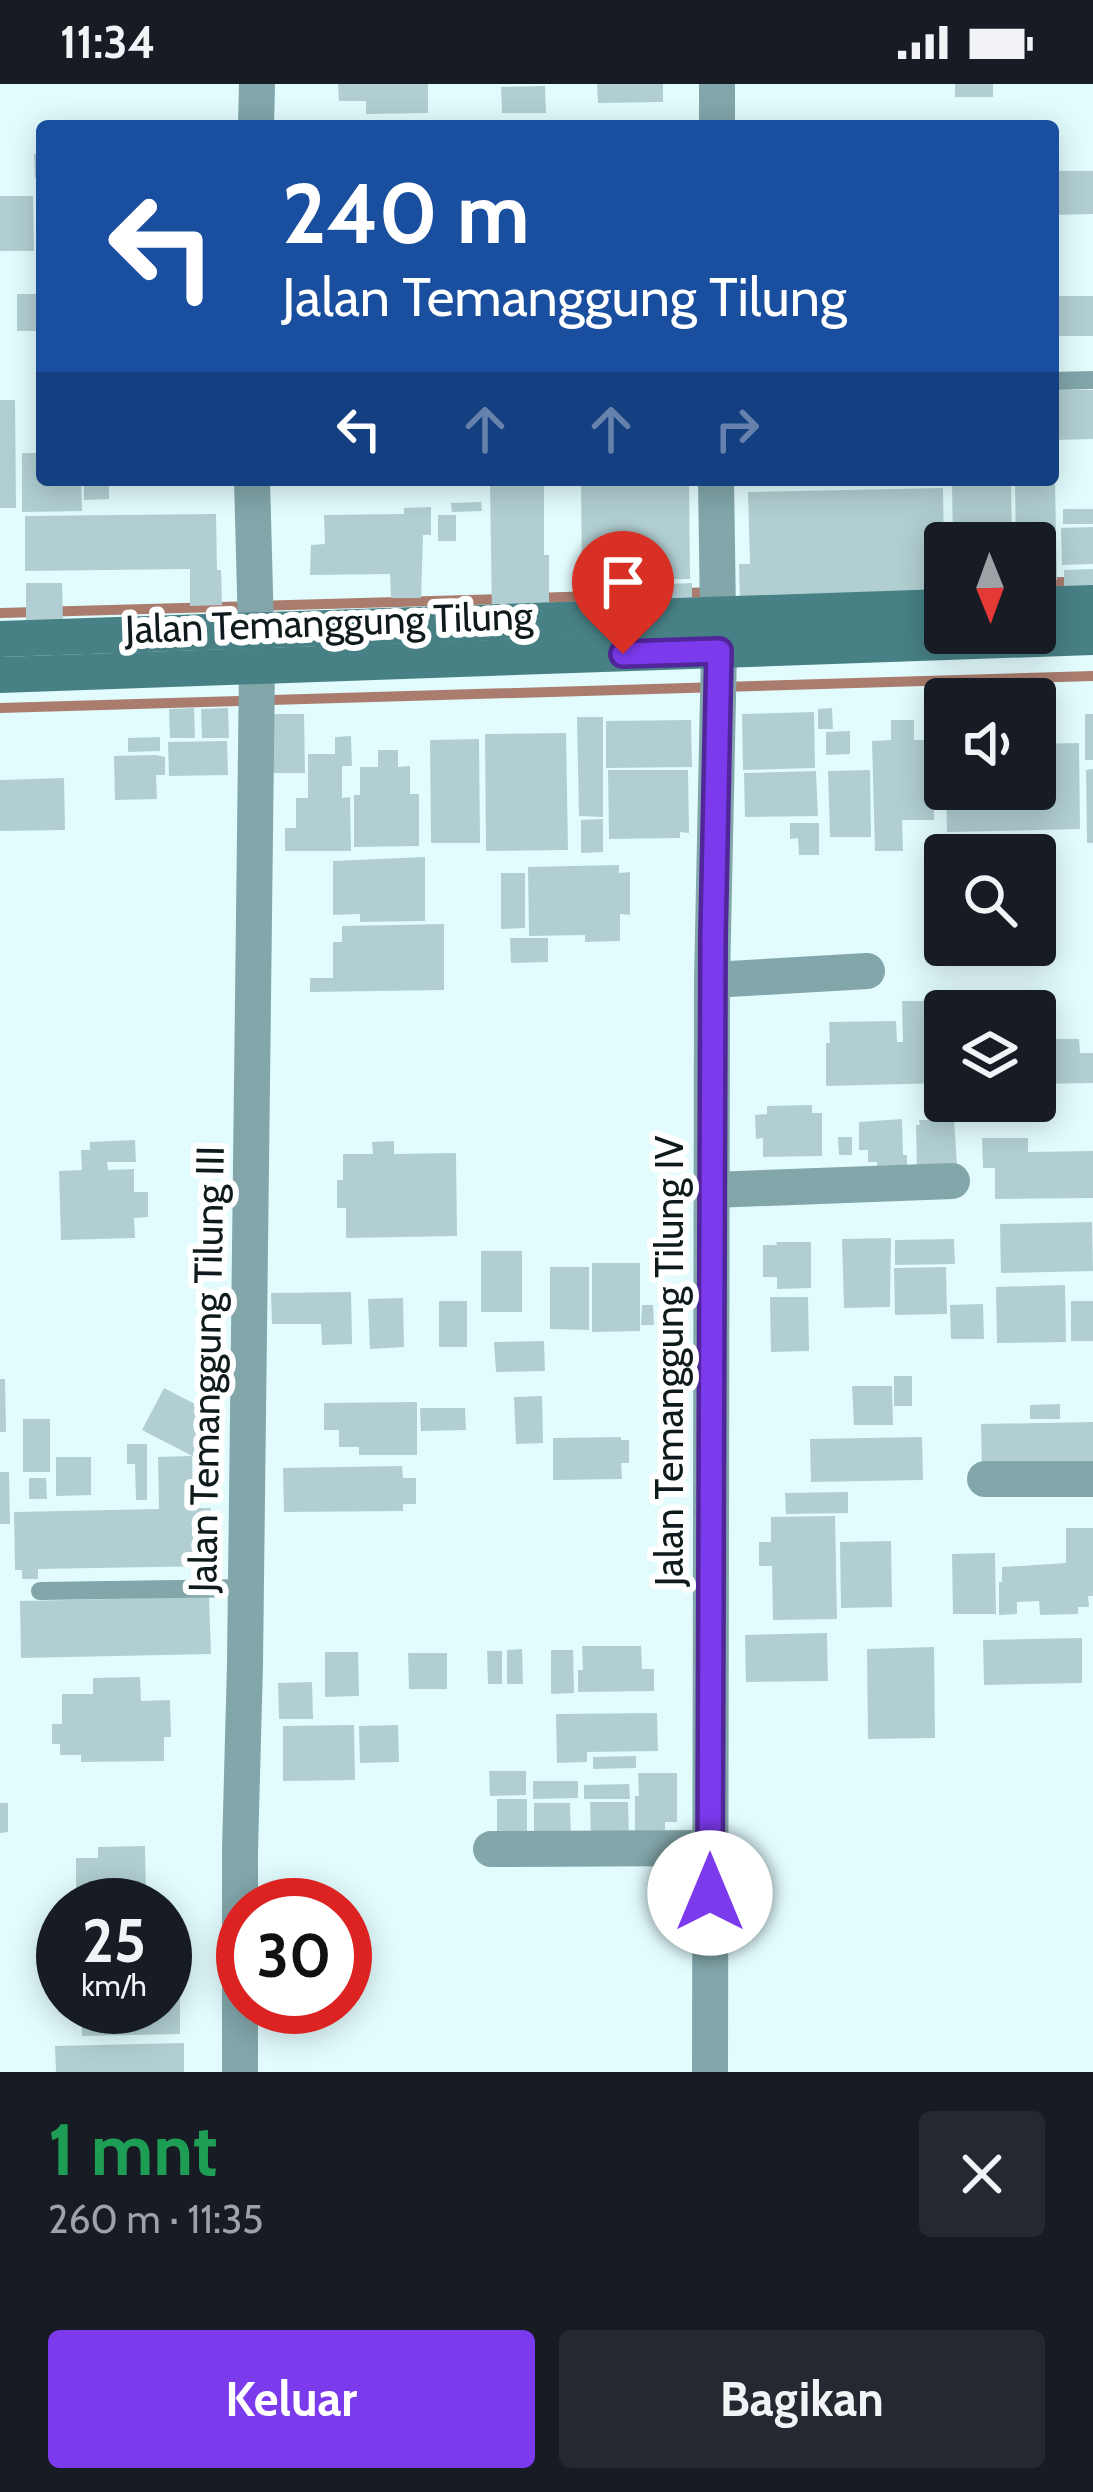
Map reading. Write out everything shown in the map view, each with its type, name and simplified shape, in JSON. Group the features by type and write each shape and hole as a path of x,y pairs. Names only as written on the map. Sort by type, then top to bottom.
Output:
{"street":[{"path":"256,84 256,120"},
{"path":"717,84 717,120"},
{"name":"Jalan Temanggung Tilung III","path":"240,2072 257,667 253,486"},
{"name":"Jalan Temanggung Tilung IV","path":"710,2072 716,486"},
{"path":"1056,604 1093,603"},
{"path":"0,639 255,630 719,633 924,609"},
{"name":"Jalan Temanggung Tilung","path":"0,675 257,667 719,633 1093,637"},
{"path":"712,980 866,970"},
{"path":"712,1190 952,1181"},
{"path":"985,1479 1093,1479"},
{"path":"490,1849 710,1848"}],"lane":[{"path":"1059,381 1093,380"},
{"path":"40,1591 246,1588"}],"building":[{"path":"338,84 428,84 428,113 366,114 366,101 339,101"},
{"path":"597,84 663,84 663,102 598,103"},
{"path":"955,84 993,84 993,97 955,97"},
{"path":"545,86 546,113 502,113 501,87"},
{"path":"1059,171 1093,171 1093,214 1059,215"},
{"path":"0,196 33,196 34,251 0,251"},
{"path":"17,294 36,294 36,331 17,331"},
{"path":"1059,296 1093,296 1093,336 1059,336"},
{"path":"1059,390 1093,390 1093,439 1059,440"},
{"path":"0,400 15,400 16,508 0,508"},
{"path":"22,453 36,453 36,486 81,486 82,511 22,512"},
{"path":"84,486 109,486 109,499 84,500"},
{"path":"490,486 544,486 549,617 492,617"},
{"path":"581,486 689,486 690,579 582,580"},
{"path":"952,486 1011,486 1012,522 953,522"},
{"path":"1015,486 1055,486 1056,522 1016,522"},
{"path":"943,488 943,522 924,522 924,600 740,604 739,564 750,564 748,492"},
{"path":"481,502 482,511 452,512 451,503"},
{"path":"431,507 431,535 423,535 421,598 391,598 390,574 310,575 311,545 325,544 324,515 404,514 404,508"},
{"path":"1063,509 1093,509 1093,524 1063,524"},
{"path":"216,514 222,605 190,606 190,569 25,571 25,516"},
{"path":"438,515 456,515 456,541 438,541"},
{"path":"1093,527 1093,564 1062,565 1061,528"},
{"path":"1093,569 1093,586 1064,586 1064,570"},
{"path":"26,583 62,583 63,622 26,623"},
{"path":"692,583 692,602 666,602 666,584"},
{"path":"194,708 195,738 170,738 169,709"},
{"path":"228,708 229,738 202,738 201,709"},
{"path":"832,708 833,729 818,729 818,709"},
{"path":"814,712 815,768 743,770 742,714"},
{"path":"271,714 304,714 305,773 271,773"},
{"path":"1085,714 1093,714 1093,760 1085,760"},
{"path":"577,717 603,717 603,817 579,816"},
{"path":"691,720 692,767 606,768 606,721"},
{"path":"891,720 914,720 914,740 924,740 924,810 934,810 934,820 902,820 903,851 875,851 872,741 891,740"},
{"path":"850,731 850,754 826,755 826,732"},
{"path":"566,733 568,850 486,851 485,734"},
{"path":"351,736 352,766 342,766 342,798 350,797 351,851 285,851 285,828 296,828 296,798 308,798 308,754 335,754 335,737"},
{"path":"160,737 160,751 128,752 128,738"},
{"path":"479,739 480,843 431,843 430,740"},
{"path":"227,741 228,775 169,776 168,742"},
{"path":"1079,743 1080,829 947,832 946,810 1056,810 1056,744"},
{"path":"378,750 398,750 398,767 410,766 410,794 419,794 419,846 354,847 354,795 360,795 360,767 378,767"},
{"path":"114,756 165,757 165,775 156,775 157,799 115,800"},
{"path":"1093,769 1093,843 1087,843 1086,770"},
{"path":"608,770 688,770 689,833 680,832 680,838 609,839"},
{"path":"870,770 871,837 830,837 828,771"},
{"path":"816,771 818,816 745,817 744,773"},
{"path":"64,778 65,830 0,831 0,780"},
{"path":"603,819 603,852 581,853 581,820"},
{"path":"790,823 819,823 819,855 799,855 798,838 790,839"},
{"path":"425,857 425,921 360,922 360,914 333,915 333,861"},
{"path":"619,865 619,873 630,872 630,915 620,914 620,941 585,942 585,935 529,936 528,867"},
{"path":"501,873 525,873 525,928 501,929"},
{"path":"444,924 444,990 310,992 310,978 333,978 333,942 342,942 342,926"},
{"path":"510,938 548,938 548,962 511,963"},
{"path":"902,1001 924,1001 924,1084 826,1086 829,1022 896,1021 897,1042 903,1042"},
{"path":"1056,1039 1079,1039 1080,1053 1093,1053 1093,1083 1056,1084"},
{"path":"812,1105 812,1113 822,1113 822,1156 763,1157 755,1115 767,1114 767,1106"},
{"path":"902,1119 907,1174 877,1167 877,1162 868,1162 868,1150 859,1150 859,1122"},
{"path":"919,1120 954,1122 957,1165 917,1175"},
{"path":"838,1137 852,1137 852,1155 839,1155"},
{"path":"982,1138 1028,1138 1028,1152 1093,1151 1093,1198 995,1199 995,1168 983,1168"},
{"path":"135,1140 136,1162 107,1162 108,1170 134,1169 134,1192 148,1192 148,1217 134,1218 135,1238 61,1240 59,1171 82,1170 81,1150 90,1150 90,1142"},
{"path":"394,1141 394,1154 456,1153 457,1236 346,1238 346,1208 337,1208 343,1154 373,1154 372,1142"},
{"path":"1092,1222 1093,1271 1001,1273 1000,1224"},
{"path":"891,1238 890,1307 844,1308 842,1239"},
{"path":"954,1239 955,1264 895,1265 895,1240"},
{"path":"811,1242 811,1288 777,1289 777,1277 763,1277 763,1245"},
{"path":"481,1251 522,1251 522,1312 481,1312"},
{"path":"592,1263 640,1263 640,1331 592,1332"},
{"path":"550,1267 589,1267 589,1330 550,1329"},
{"path":"946,1267 947,1314 895,1315 894,1268"},
{"path":"1065,1285 1066,1342 997,1343 996,1287"},
{"path":"351,1292 352,1344 322,1345 321,1324 272,1324 271,1293"},
{"path":"770,1297 808,1297 809,1351 771,1352"},
{"path":"403,1298 404,1347 370,1349 368,1299"},
{"path":"439,1301 467,1301 467,1347 439,1347"},
{"path":"1071,1301 1093,1301 1093,1341 1071,1341"},
{"path":"983,1304 984,1339 951,1339 950,1305"},
{"path":"642,1305 653,1305 654,1325 641,1325"},
{"path":"544,1341 545,1371 496,1372 494,1342"},
{"path":"894,1376 912,1376 912,1406 894,1406"},
{"path":"0,1379 5,1379 6,1432 0,1432"},
{"path":"852,1386 892,1386 893,1425 854,1425"},
{"path":"164,1388 222,1418 200,1460 142,1430"},
{"path":"542,1396 543,1443 516,1444 514,1397"},
{"path":"417,1402 417,1455 359,1455 359,1447 339,1447 339,1430 324,1430 324,1403"},
{"path":"1060,1404 1060,1419 1030,1419 1030,1405"},
{"path":"420,1408 465,1408 466,1430 421,1431"},
{"path":"23,1419 50,1419 50,1472 23,1472"},
{"path":"1093,1422 1093,1470 982,1472 981,1424"},
{"path":"922,1437 923,1480 811,1482 810,1439"},
{"path":"553,1438 629,1440 629,1463 621,1463 622,1479 553,1480"},
{"path":"127,1444 147,1444 147,1500 136,1500 135,1464 127,1464"},
{"path":"192,1456 193,1508 211,1508 212,1566 38,1569 38,1579 22,1579 22,1570 15,1570 14,1512 159,1509 158,1457"},
{"path":"56,1457 91,1457 91,1495 56,1496"},
{"path":"402,1466 403,1478 416,1478 416,1504 403,1504 403,1511 284,1512 283,1468"},
{"path":"0,1472 9,1472 10,1524 0,1524"},
{"path":"29,1478 46,1478 47,1499 29,1499"},
{"path":"848,1492 848,1513 786,1514 785,1493"},
{"path":"835,1516 837,1619 773,1620 772,1566 759,1566 759,1542 771,1542 771,1517"},
{"path":"1066,1528 1093,1528 1089,1607 1078,1607 1078,1614 1040,1615 1039,1601 1017,1602 1017,1614 999,1615 1002,1567 1066,1563"},
{"path":"891,1541 892,1607 841,1608 840,1542"},
{"path":"995,1553 996,1614 953,1614 952,1554"},
{"path":"209,1597 211,1654 21,1658 20,1601"},
{"path":"827,1633 828,1681 746,1682 745,1635"},
{"path":"1082,1638 1082,1683 984,1685 983,1640"},
{"path":"582,1646 641,1646 642,1669 654,1669 654,1691 578,1692"},
{"path":"934,1647 935,1738 868,1739 867,1649"},
{"path":"522,1649 523,1684 507,1684 507,1650"},
{"path":"551,1650 573,1650 574,1693 551,1694"},
{"path":"487,1651 502,1651 502,1684 488,1684"},
{"path":"325,1652 358,1652 359,1696 325,1697"},
{"path":"408,1653 447,1653 447,1689 409,1689"},
{"path":"140,1677 141,1701 170,1700 171,1737 164,1737 164,1761 81,1762 81,1755 60,1755 60,1744 52,1744 52,1724 62,1724 62,1694 93,1694 93,1678"},
{"path":"312,1682 313,1719 279,1719 278,1683"},
{"path":"657,1713 658,1751 587,1752 587,1762 557,1763 556,1714"},
{"path":"354,1725 355,1780 283,1781 283,1726"},
{"path":"398,1725 399,1762 360,1763 359,1726"},
{"path":"636,1756 636,1768 593,1769 593,1757"},
{"path":"489,1771 526,1771 526,1795 490,1796"},
{"path":"638,1773 677,1773 677,1822 665,1822 665,1838 635,1839"},
{"path":"533,1781 578,1781 578,1798 533,1799"},
{"path":"629,1784 630,1799 584,1799 584,1785"},
{"path":"497,1799 527,1799 527,1840 497,1841"},
{"path":"590,1802 628,1802 629,1839 591,1840"},
{"path":"0,1803 8,1803 8,1832 0,1833"},
{"path":"534,1803 570,1803 571,1841 534,1842"},
{"path":"145,1846 146,1878 76,1878 76,1858 98,1858 98,1847"},
{"path":"82,2034 180,2034 82,2036"},
{"path":"184,2043 184,2072 56,2072 55,2046"}],"waterway":[{"path":"1056,582 1093,581"},
{"path":"534,598 714,592"},
{"path":"0,613 504,599"},
{"path":"0,708 1093,676"}],"route":[{"path":"623,654 719,651 713,936 710,1893"}]}
